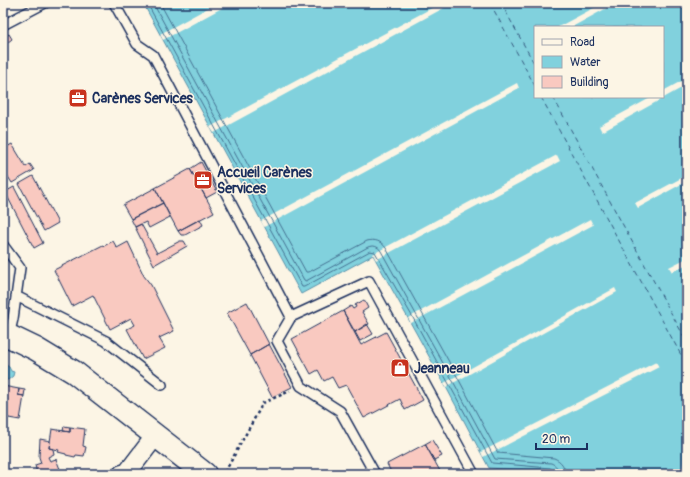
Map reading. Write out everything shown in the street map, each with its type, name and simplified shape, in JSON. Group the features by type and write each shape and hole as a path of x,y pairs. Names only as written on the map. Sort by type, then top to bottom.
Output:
{"street":[{"path":"6,336 36,349 74,372 156,435 215,473"},
{"path":"122,474 127,473 156,435"}],"lane":[{"path":"3,25 45,3"},
{"path":"114,3 137,44 154,55 291,317"},
{"path":"3,245 20,268 13,319 6,336"},
{"path":"375,474 340,411 301,386 278,341 291,317 369,281 474,474"},
{"path":"16,296 106,341 162,385"}],"path":[{"path":"215,473 263,403 301,386"},
{"path":"686,474 687,466"}],"water":[{"path":"143,3 687,3 687,474 578,474 489,468 373,255 301,294"},
{"path":"3,363 14,372 13,376 8,380 3,375"}],"pier":[{"path":"217,3 231,3 163,40 160,34"},
{"path":"441,3 453,3 214,133 210,127"},
{"path":"603,3 616,3 574,26 560,26"},
{"path":"687,78 687,85 664,98 664,90"},
{"path":"517,83 519,88 264,227 261,221"},
{"path":"650,98 663,98 602,132 599,126"},
{"path":"557,155 560,161 376,260 373,254"},
{"path":"687,175 687,181 638,208 635,203"},
{"path":"590,219 593,225 411,323 408,318"},
{"path":"687,258 687,264 672,272 669,267"},
{"path":"615,288 617,292 446,387 444,383"},
{"path":"656,362 659,367 483,457 481,452"},
{"path":"687,439 687,474 681,474"}],"building":[{"path":"9,34 12,39 7,43 4,37"},
{"path":"12,144 26,167 30,164 34,170 12,183 3,169 3,149"},
{"name":"Accueil Carènes Services","path":"201,162 217,192 206,198 190,169"},
{"path":"190,169 214,212 178,231 155,188"},
{"path":"33,176 58,223 44,231 19,184"},
{"path":"14,187 43,243 34,248 5,192"},
{"path":"155,188 163,203 131,219 123,205"},
{"path":"163,203 170,217 149,228 146,222 135,227 131,219"},
{"path":"200,219 203,225 185,235 181,235 178,231"},
{"path":"141,224 157,253 180,241 184,241 187,246 154,265 135,227"},
{"path":"113,241 117,248 128,242 144,276 151,285 174,331 159,338 165,348 143,359 127,329 135,325 131,318 110,329 93,295 72,306 54,270"},
{"path":"364,300 368,308 362,312 369,324 355,332 343,311 351,306 353,309 356,307 355,305"},
{"path":"247,302 269,344 250,355 227,313"},
{"path":"343,311 361,345 386,332 423,400 405,410 400,399 364,418 346,385 338,388 332,377 324,381 318,370 311,374 292,339"},
{"path":"367,324 373,334 360,341 355,332"},
{"path":"269,344 292,387 272,397 250,355"},
{"path":"3,386 19,389 18,395 24,396 20,420 3,417"},
{"path":"19,389 25,390 24,396 18,395"},
{"path":"64,426 70,427 70,432 63,431"},
{"path":"70,427 85,429 83,446 86,447 84,456 76,455 75,457 66,455 58,452 59,450 49,448 52,429 70,432"},
{"path":"40,439 50,441 49,448 53,449 54,454 48,457 50,461 56,459 62,474 37,474 35,465 41,463 39,457"},
{"path":"432,440 442,456 434,460 425,444"},
{"path":"425,444 440,471 434,474 392,474 387,464"}],"ferry route":[{"path":"490,3 534,84"},
{"path":"501,3 534,63"},
{"path":"542,98 687,366"},
{"path":"554,98 687,342"}],"place":[{"name":"Carènes Services","path":"78,98"},
{"name":"Accueil Carènes Services","path":"203,180"},
{"name":"Jeanneau","path":"400,368"}]}
